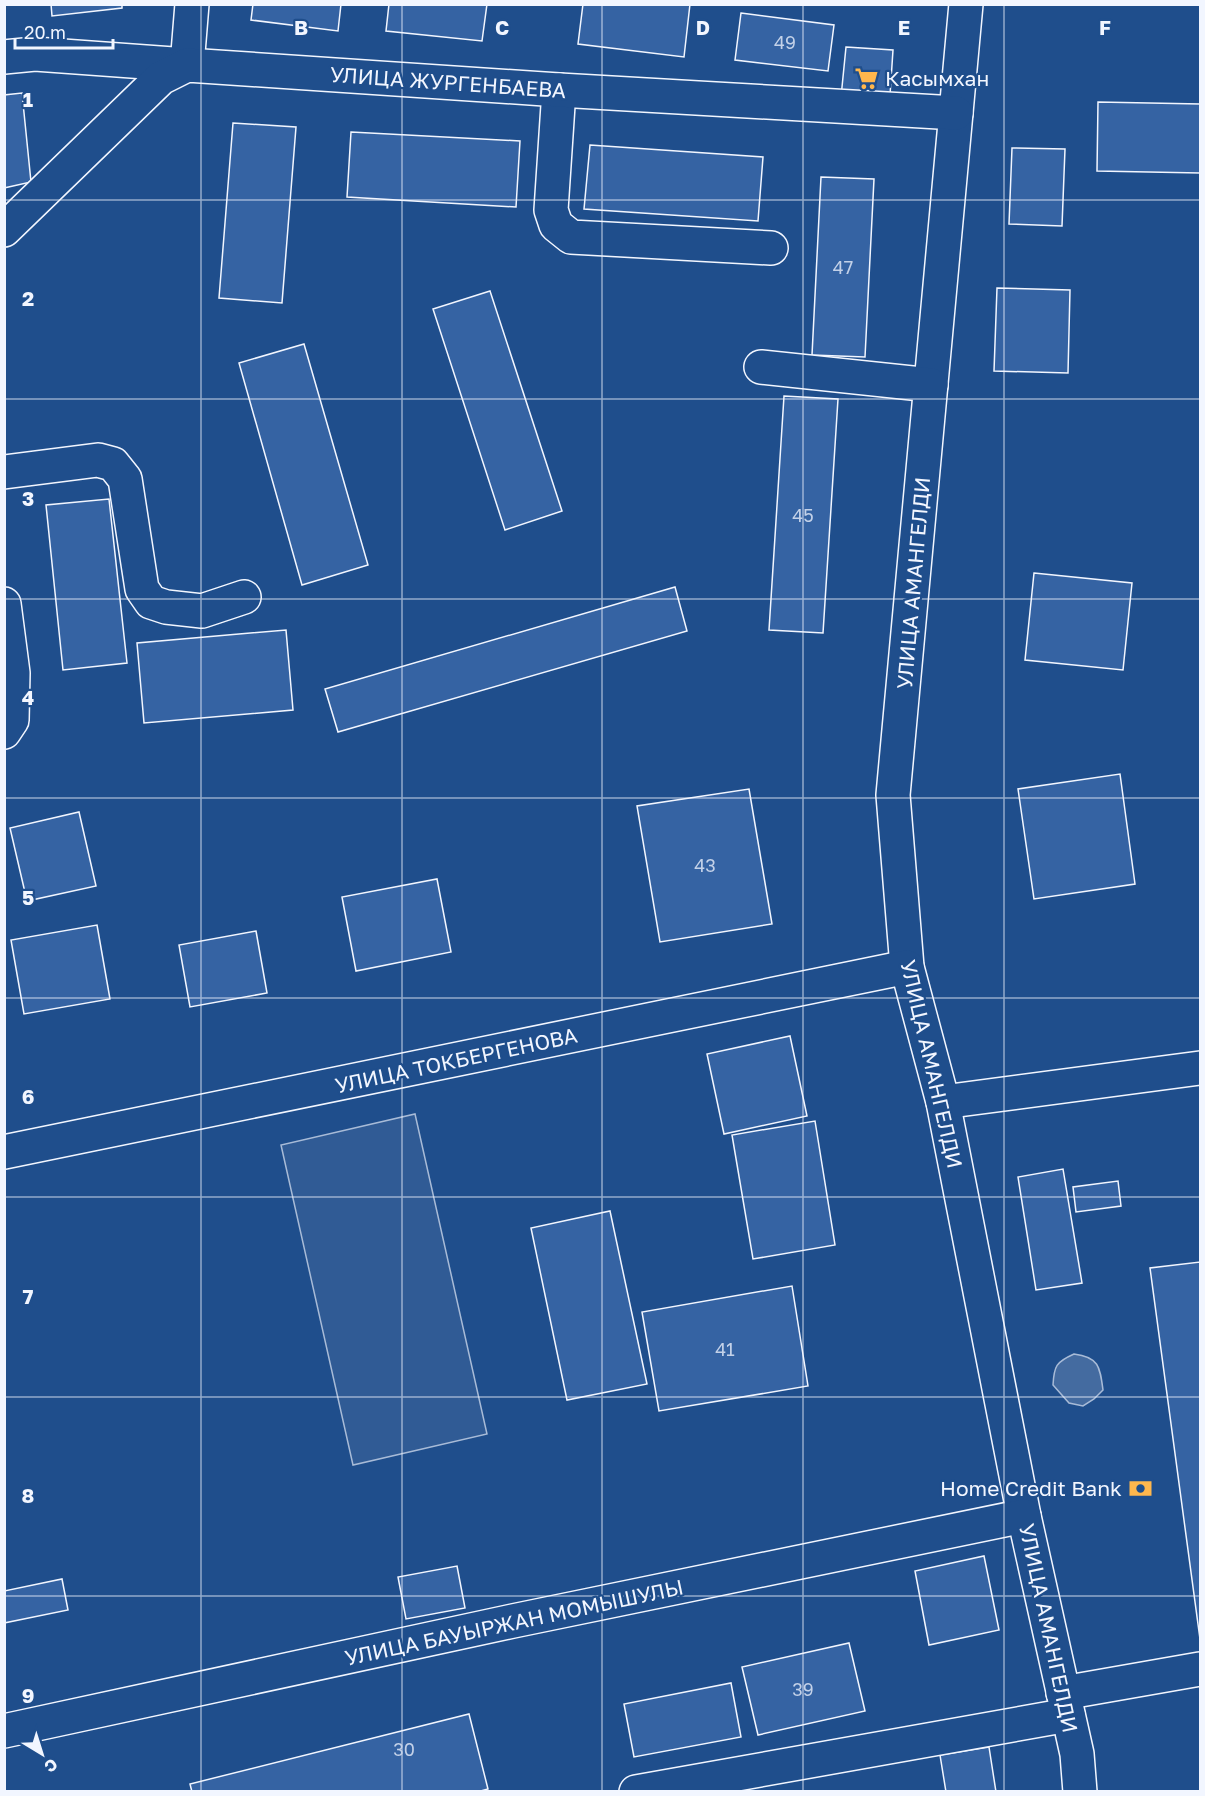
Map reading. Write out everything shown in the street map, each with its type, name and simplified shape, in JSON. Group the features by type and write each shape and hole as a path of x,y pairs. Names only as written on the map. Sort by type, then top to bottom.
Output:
{"street":[{"path":"4,230 161,78 187,65 192,4"},
{"name":"УЛИЦА АМАНГЕЛДИ","path":"966,4 893,795 907,967 942,1102 1024,1516 1077,1754 1080,1791"},
{"name":"УЛИЦА ЖУРГЕНБАЕВА","path":"4,57 35,54 559,90 956,113"},
{"path":"559,90 551,210 556,225 571,237 771,248"},
{"path":"760,367 932,385"},
{"path":"4,472 98,460 113,464 125,479 142,589 151,602 166,607 202,611 244,597"},
{"path":"4,604 13,673 12,720 4,732"},
{"name":"УЛИЦА ТОКБЕРГЕНОВА","path":"4,1152 907,967"},
{"path":"942,1102 1200,1068"},
{"name":"УЛИЦА БАУЫРЖАН МОМЫШУЛЫ","path":"4,1731 502,1624 1024,1516"},
{"path":"636,1791 1066,1704 1200,1669"}],"shaded area":[{"path":"415,1114 487,1434 353,1465 281,1145"},
{"path":"1074,1354 1089,1358 1097,1364 1102,1382 1103,1390 1083,1406 1069,1403 1053,1385 1057,1365"}],"building":[{"path":"51,4 122,4 122,8 52,16"},
{"path":"253,4 341,4 338,31 251,20"},
{"path":"389,4 487,4 482,41 386,31"},
{"path":"583,4 690,4 684,57 578,44"},
{"path":"741,13 834,25 828,71 735,60"},
{"name":"Касымхан","path":"846,47 893,50 889,110 840,107"},
{"path":"22,93 31,182 4,188 4,95"},
{"path":"1098,102 1200,104 1200,173 1097,171"},
{"path":"233,123 296,127 282,303 219,298"},
{"path":"351,132 520,141 516,207 347,197"},
{"path":"590,145 763,157 758,221 584,209"},
{"path":"1012,148 1065,149 1062,226 1009,224"},
{"path":"821,177 874,179 865,357 812,355"},
{"path":"997,288 1070,290 1068,373 994,371"},
{"path":"490,291 562,511 505,530 433,309"},
{"path":"304,344 368,565 302,585 239,363"},
{"path":"784,396 838,399 823,633 769,630"},
{"path":"109,499 127,663 63,670 46,505"},
{"path":"1034,573 1132,583 1123,670 1025,660"},
{"path":"675,587 687,631 338,732 325,689"},
{"path":"286,630 293,710 144,723 137,643"},
{"path":"1120,774 1135,884 1034,899 1018,789"},
{"path":"749,789 772,924 660,942 637,806"},
{"path":"79,812 96,886 27,901 10,828"},
{"path":"437,879 451,952 356,971 342,897"},
{"path":"97,925 110,999 24,1014 11,940"},
{"path":"256,931 267,993 190,1007 179,945"},
{"path":"790,1036 807,1116 724,1134 707,1054"},
{"path":"815,1121 835,1245 753,1259 732,1135"},
{"path":"1063,1169 1082,1283 1036,1290 1018,1177"},
{"path":"1118,1181 1121,1206 1076,1212 1073,1187"},
{"path":"610,1211 647,1384 567,1400 531,1228"},
{"path":"1200,1262 1200,1639 1150,1268"},
{"path":"792,1286 808,1386 659,1411 642,1312"},
{"path":"984,1556 999,1630 929,1645 915,1571"},
{"path":"457,1566 465,1608 406,1619 398,1577"},
{"path":"62,1579 68,1610 4,1623 4,1591"},
{"path":"849,1643 865,1711 758,1735 742,1667"},
{"path":"731,1683 741,1737 634,1757 624,1704"},
{"path":"469,1714 488,1789 477,1792 192,1792 190,1784"},
{"path":"989,1747 996,1792 946,1792 940,1755"}],"place":[{"name":"Касымхан","path":"867,78"},
{"name":"Home Credit Bank","path":"1140,1488"}]}
